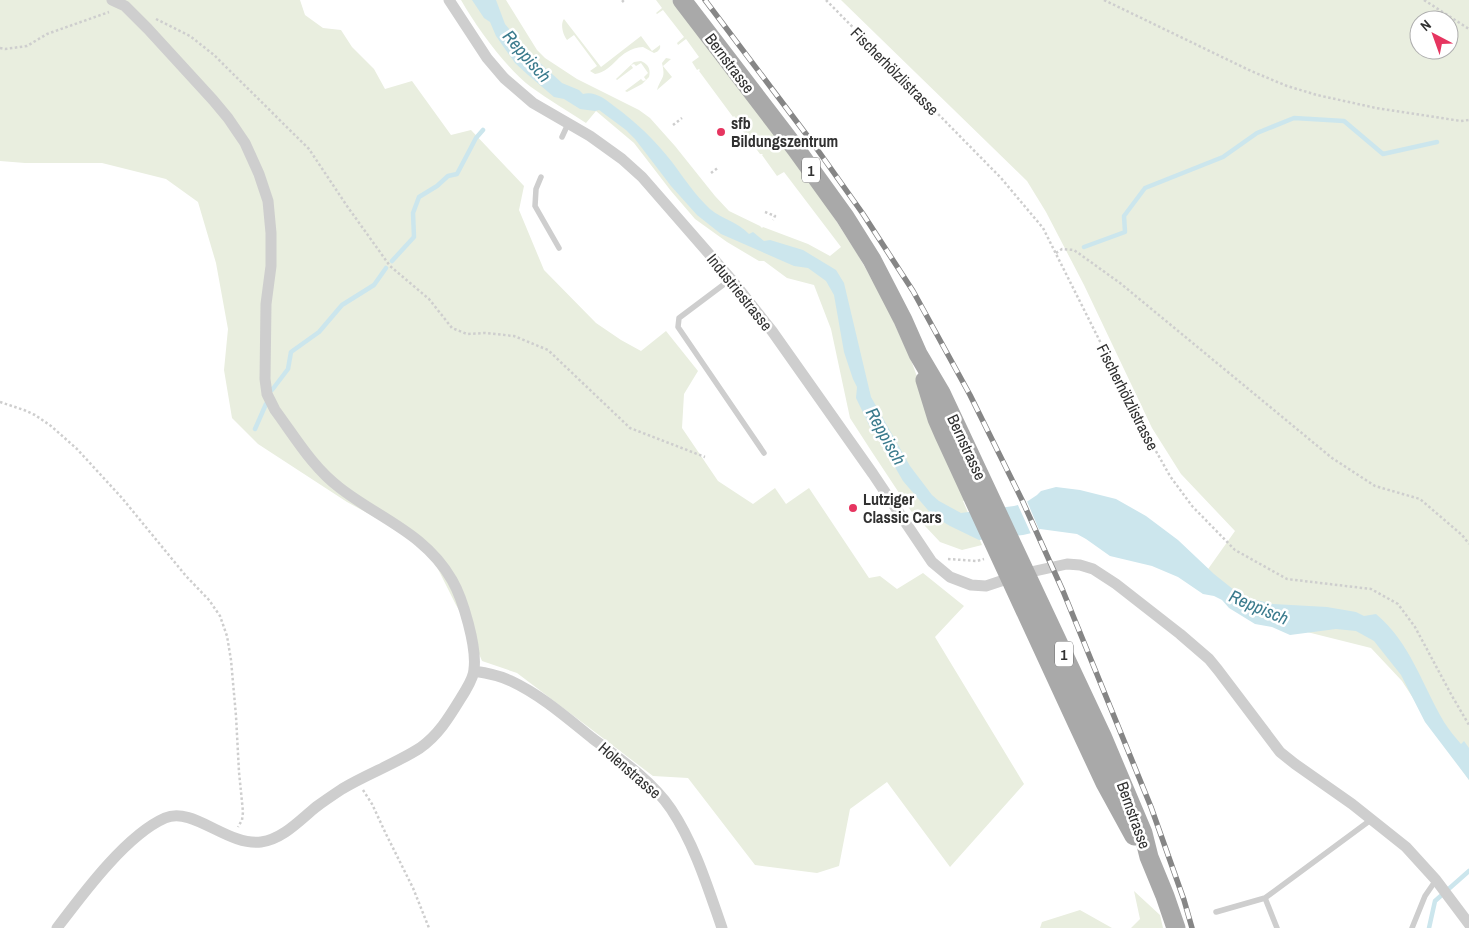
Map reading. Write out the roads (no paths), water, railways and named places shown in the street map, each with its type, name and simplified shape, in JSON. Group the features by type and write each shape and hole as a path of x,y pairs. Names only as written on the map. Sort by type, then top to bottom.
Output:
{"main road":[{"name":"Bernstrasse","path":"682,0 790,141 845,217 872,260 918,354 941,392 983,500 1018,575 1106,744 1143,832 1149,857 1176,928"}],"street":[{"path":"57,928 83,894 124,849 148,828 163,819 174,815 184,816 197,820 232,837 255,842 277,837 331,797 357,781 400,760 434,736 450,716 474,671 466,616 458,590 444,567 413,536 348,494 331,480 317,466 270,401 266,387 265,364 266,304 271,266 271,233 268,201 259,174 245,143 228,118 148,29 125,6 112,0"},
{"name":"Industriestrasse","path":"449,0 487,58 504,78 533,103 604,146 642,177 731,279 772,331 932,562 950,577 972,586 986,586 1018,575 1066,564 1075,564 1092,569 1116,584 1180,634 1209,660 1286,758 1352,804 1406,848 1436,880 1469,924"},
{"name":"Holenstrasse","path":"474,671 504,678 531,692 585,732 650,785 670,808 683,829 722,928"}],"lane":[{"path":"562,137 568,124"},
{"path":"541,176 536,189 535,206 559,248"},
{"path":"731,279 679,318 678,327 764,452"},
{"path":"1216,912 1265,898 1372,819"},
{"path":"1412,928 1422,904 1436,880"},
{"path":"1265,898 1277,928"}],"water":[{"name":"Reppisch","path":"472,0 496,0 505,24 528,52 562,83 579,90 583,94 592,94 603,98 638,125 665,154 710,209 740,226 749,234 753,232 764,241 770,240 803,250 836,270 844,283 871,397 910,466 932,495 939,501 961,513 1025,503 1041,491 1056,487 1080,490 1116,499 1146,516 1178,540 1214,574 1244,598 1273,604 1327,607 1356,612 1364,616 1376,614 1388,625 1407,651 1446,725 1461,744 1464,741 1469,748 1469,780 1425,722 1401,675 1374,641 1356,631 1336,629 1290,635 1272,627 1255,624 1229,608 1222,600 1203,594 1178,577 1152,566 1110,556 1077,534 1040,529 1023,535 979,540 933,516 903,481 870,427 856,398 857,387 844,352 834,295 826,281 808,268 794,266 721,234 697,215 626,130 599,110 580,109 564,99 554,97 515,63 496,36 490,22 484,18"}],"waterway":[{"path":"1084,247 1125,232 1124,216 1145,188 1223,157 1257,133 1294,118 1344,121 1383,154 1437,142"},
{"path":"392,261 414,237 413,213 419,197 437,186 448,176 457,174 476,138 483,130"},
{"path":"272,390 288,369 291,352 319,332 342,305 374,285 386,268"},
{"path":"255,429 266,404"},
{"path":"1429,928 1435,901 1469,871"}],"railway":[{"path":"705,0 812,142 863,214 913,291 970,395 1022,500 1063,591 1151,807 1192,928"}],"place":[{"name":"sfb Bildungszentrum","path":"721,132"},
{"name":"Lutziger Classic Cars","path":"853,508"}]}
